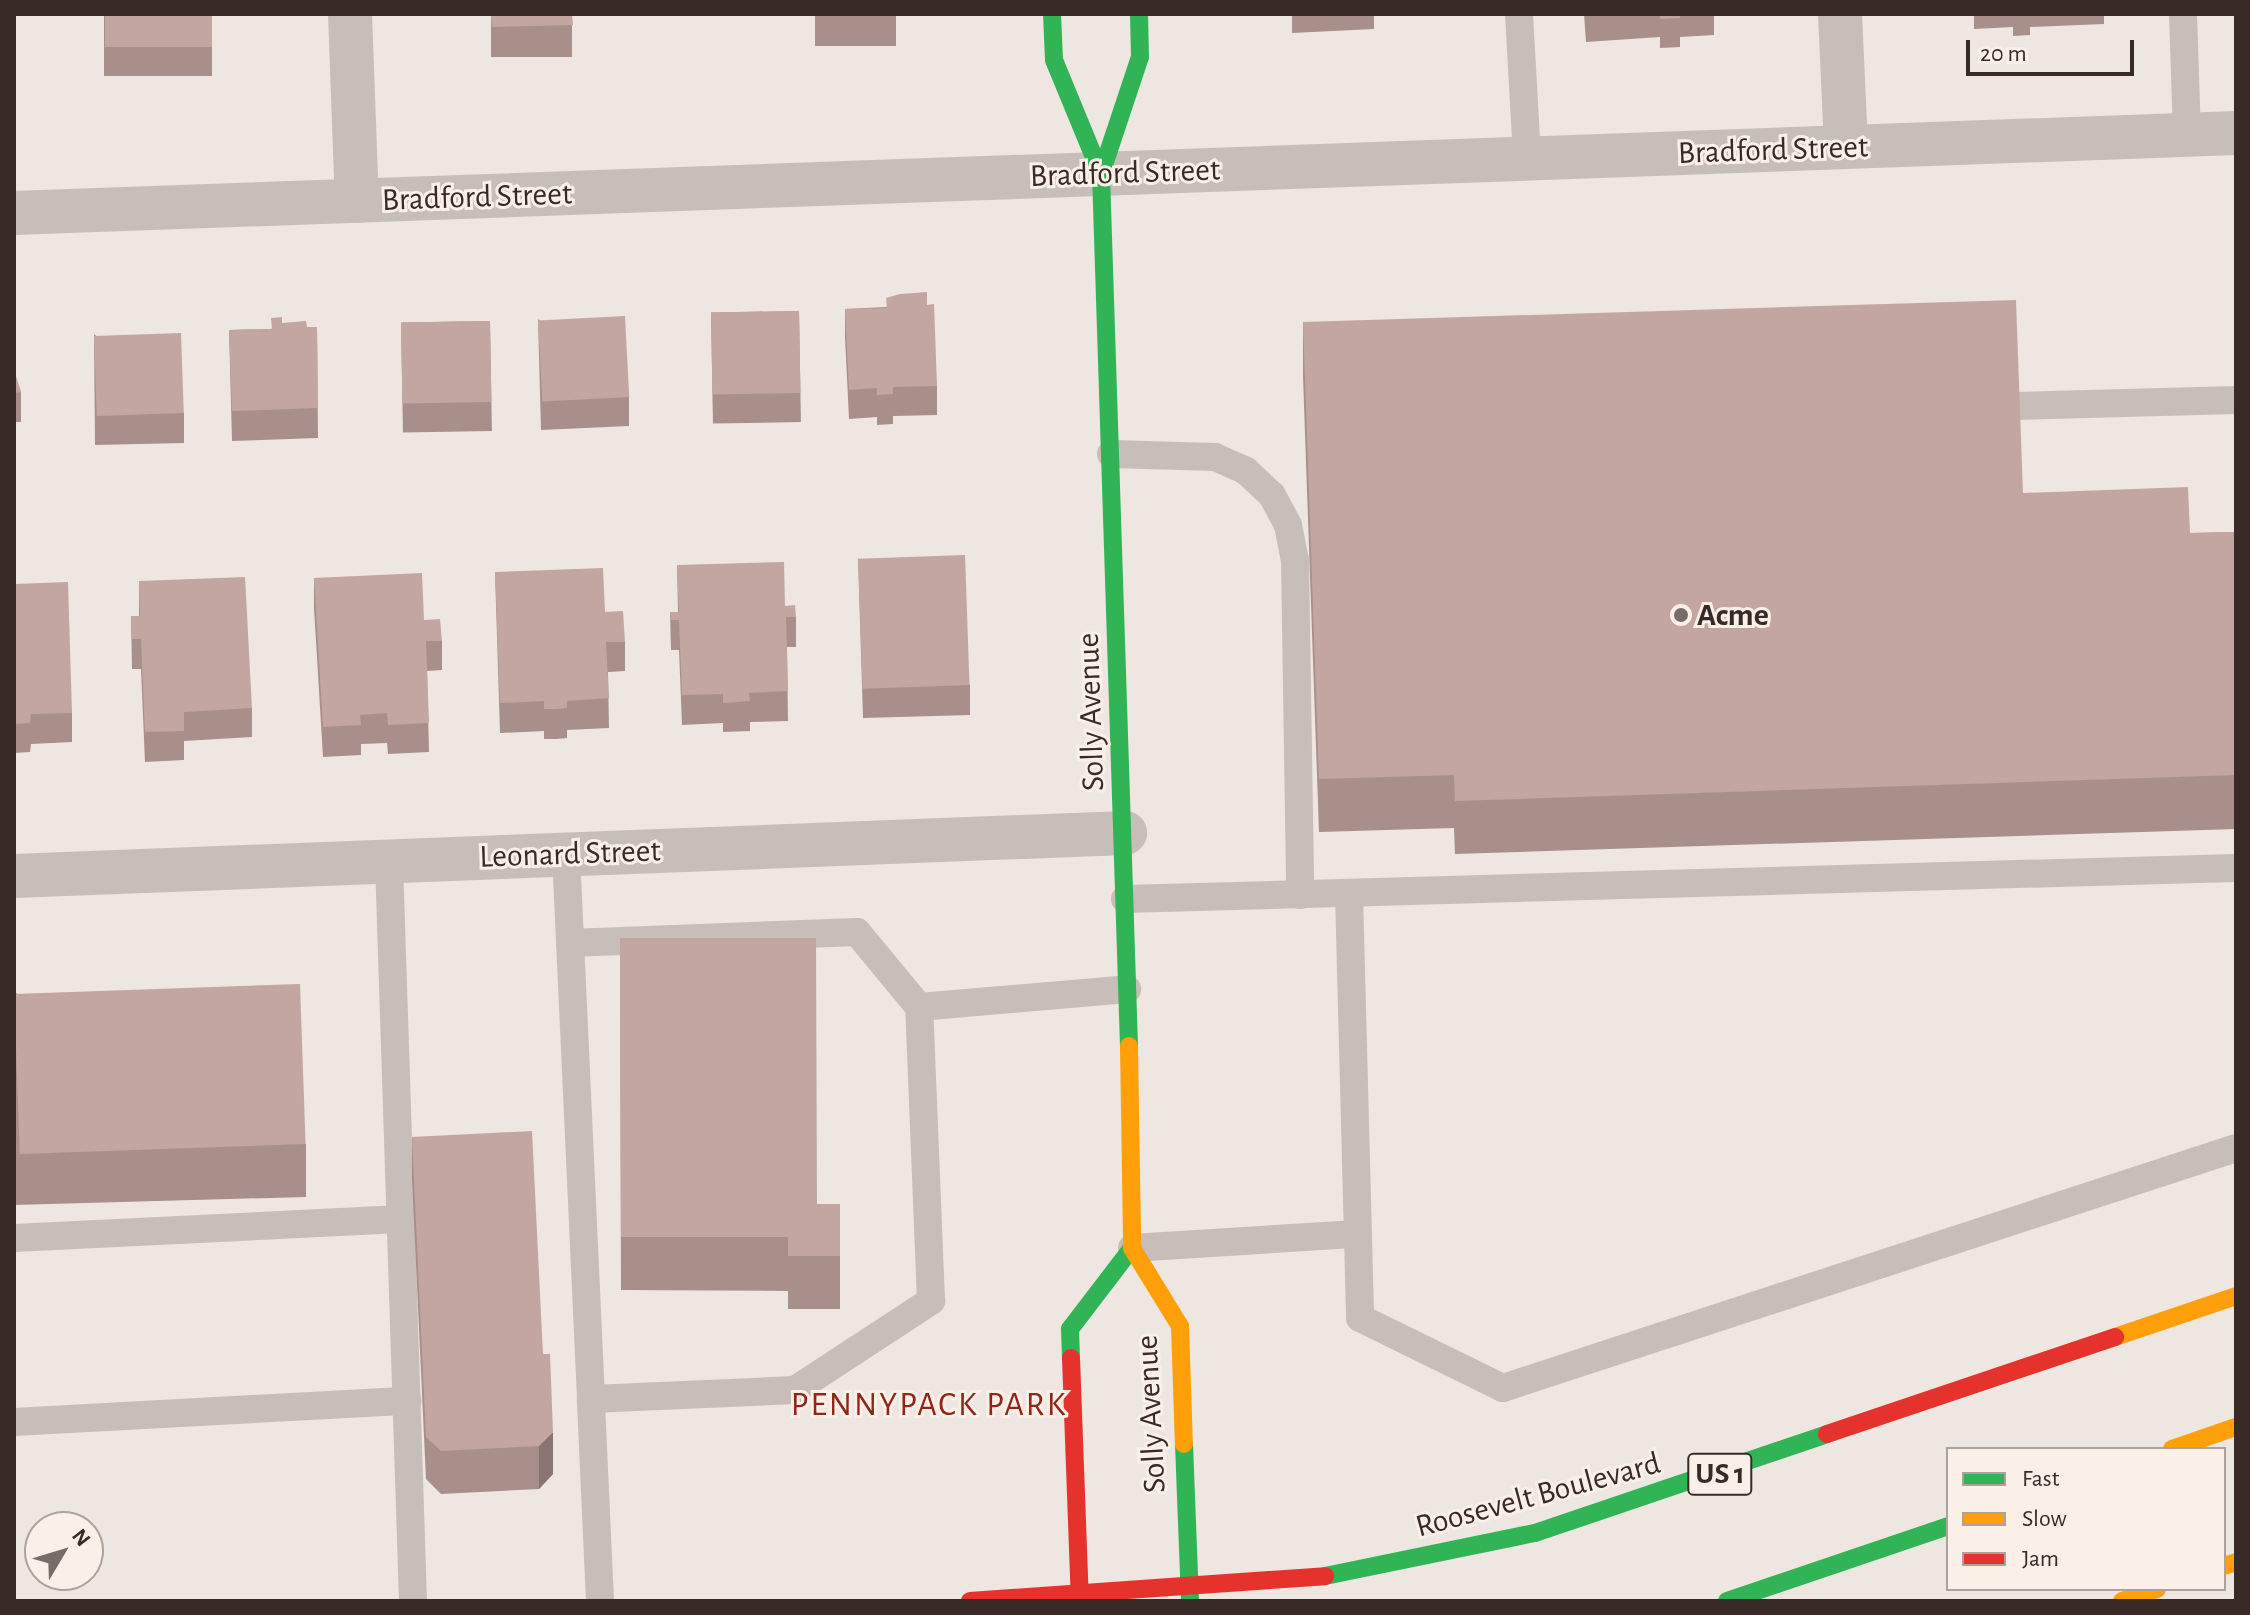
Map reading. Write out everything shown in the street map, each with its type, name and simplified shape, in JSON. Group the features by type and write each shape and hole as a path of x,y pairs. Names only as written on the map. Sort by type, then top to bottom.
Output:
{"main road":[{"name":"Solly Avenue","path":"1052,14 1054,60 1101,174 1125,833 1132,1248 1180,1326 1190,1595"},
{"name":"Solly Avenue","path":"1101,174 1140,57 1139,14"},
{"path":"1080,1599 1070,1329 1132,1248"},
{"name":"Roosevelt Boulevard","path":"970,1601 1190,1595 1323,1576 1535,1533 2236,1296"},
{"path":"2178,1447 2236,1427"},
{"path":"1727,1601 1946,1527"},
{"path":"2122,1601 2151,1591"}],"street":[{"path":"350,14 357,201"},
{"path":"1840,14 1846,147"},
{"name":"Bradford Street","path":"14,213 2236,133"},
{"name":"Leonard Street","path":"14,876 1125,833"}],"lane":[{"path":"1519,14 1527,159"},
{"path":"2183,14 2187,135"},
{"path":"2018,406 2236,400"},
{"path":"1111,454 1215,457 1246,471 1263,487 1288,525 1295,560 1300,895"},
{"path":"566,854 600,1601"},
{"path":"389,862 413,1601"},
{"path":"1125,899 2236,868"},
{"path":"1349,894 1360,1318 1503,1388 2236,1148"},
{"path":"570,943 857,932 919,1007 931,1301 795,1390 591,1399"},
{"path":"919,1007 1127,989"},
{"path":"14,1238 401,1219"},
{"path":"1132,1248 1357,1234"},
{"path":"14,1422 407,1401"}],"building":[{"path":"105,14 212,14 212,47 105,47"},
{"path":"491,14 572,14 573,25 492,27"},
{"path":"896,14 896,15 815,16"},
{"path":"1660,14 1680,14 1680,18 1660,19"},
{"path":"927,292 927,305 934,304 937,386 893,387 893,394 877,395 877,388 849,390 845,309 887,308 886,298"},
{"path":"2016,300 2023,493 2188,487 2190,533 2236,532 2236,775 1455,801 1454,775 1319,779 1303,322"},
{"path":"799,311 800,393 712,395 711,313"},
{"path":"625,316 629,397 542,401 538,321"},
{"path":"282,317 282,323 306,321 307,327 317,327 318,408 232,411 229,330 272,329 271,318"},
{"path":"490,321 491,402 402,404 401,323"},
{"path":"181,333 184,413 97,416 94,336"},
{"path":"14,370 21,392 14,393"},
{"path":"965,555 970,685 863,689 858,559"},
{"path":"784,562 785,606 795,605 796,617 786,617 788,691 749,693 750,701 723,703 723,694 682,695 679,620 671,620 670,612 679,612 677,565"},
{"path":"603,568 605,612 623,611 625,642 606,642 609,698 567,701 567,708 556,709 544,709 544,701 500,703 495,572"},
{"path":"422,573 424,620 440,619 442,641 426,641 429,723 388,725 387,713 360,715 361,725 323,727 314,578"},
{"path":"245,577 252,708 184,712 184,731 145,732 141,639 132,639 131,616 140,616 139,581"},
{"path":"68,582 72,713 31,714 30,723 14,724 14,584"},
{"path":"620,938 816,938 817,1204 840,1204 840,1256 788,1256 788,1237 621,1237"},
{"path":"300,984 306,1144 20,1154 14,994"},
{"path":"532,1131 543,1354 550,1354 553,1432 539,1446 441,1451 426,1437 412,1137"}],"traffic: fast":[{"path":"1052,14 1054,60 1101,174"},
{"path":"1129,1046 1101,174 1140,57 1139,14"},
{"path":"1071,1358 1070,1329 1132,1248"},
{"path":"1325,1576 1535,1533 1827,1434"},
{"path":"1184,1444 1190,1601"},
{"path":"1727,1601 1946,1527"}],"traffic: slow":[{"path":"1129,1046 1132,1248 1180,1326 1184,1444"},
{"path":"2115,1337 2236,1296"},
{"path":"2178,1447 2236,1427"},
{"path":"2226,1565 2236,1562"},
{"path":"2122,1601 2151,1591"}],"traffic: jam":[{"path":"1827,1434 2115,1337"},
{"path":"1071,1358 1080,1601"},
{"path":"970,1601 1325,1576"}],"place":[{"name":"Acme","path":"1681,615"}],"district":[{"name":"PENNYPACK PARK","path":"929,1406"}]}
